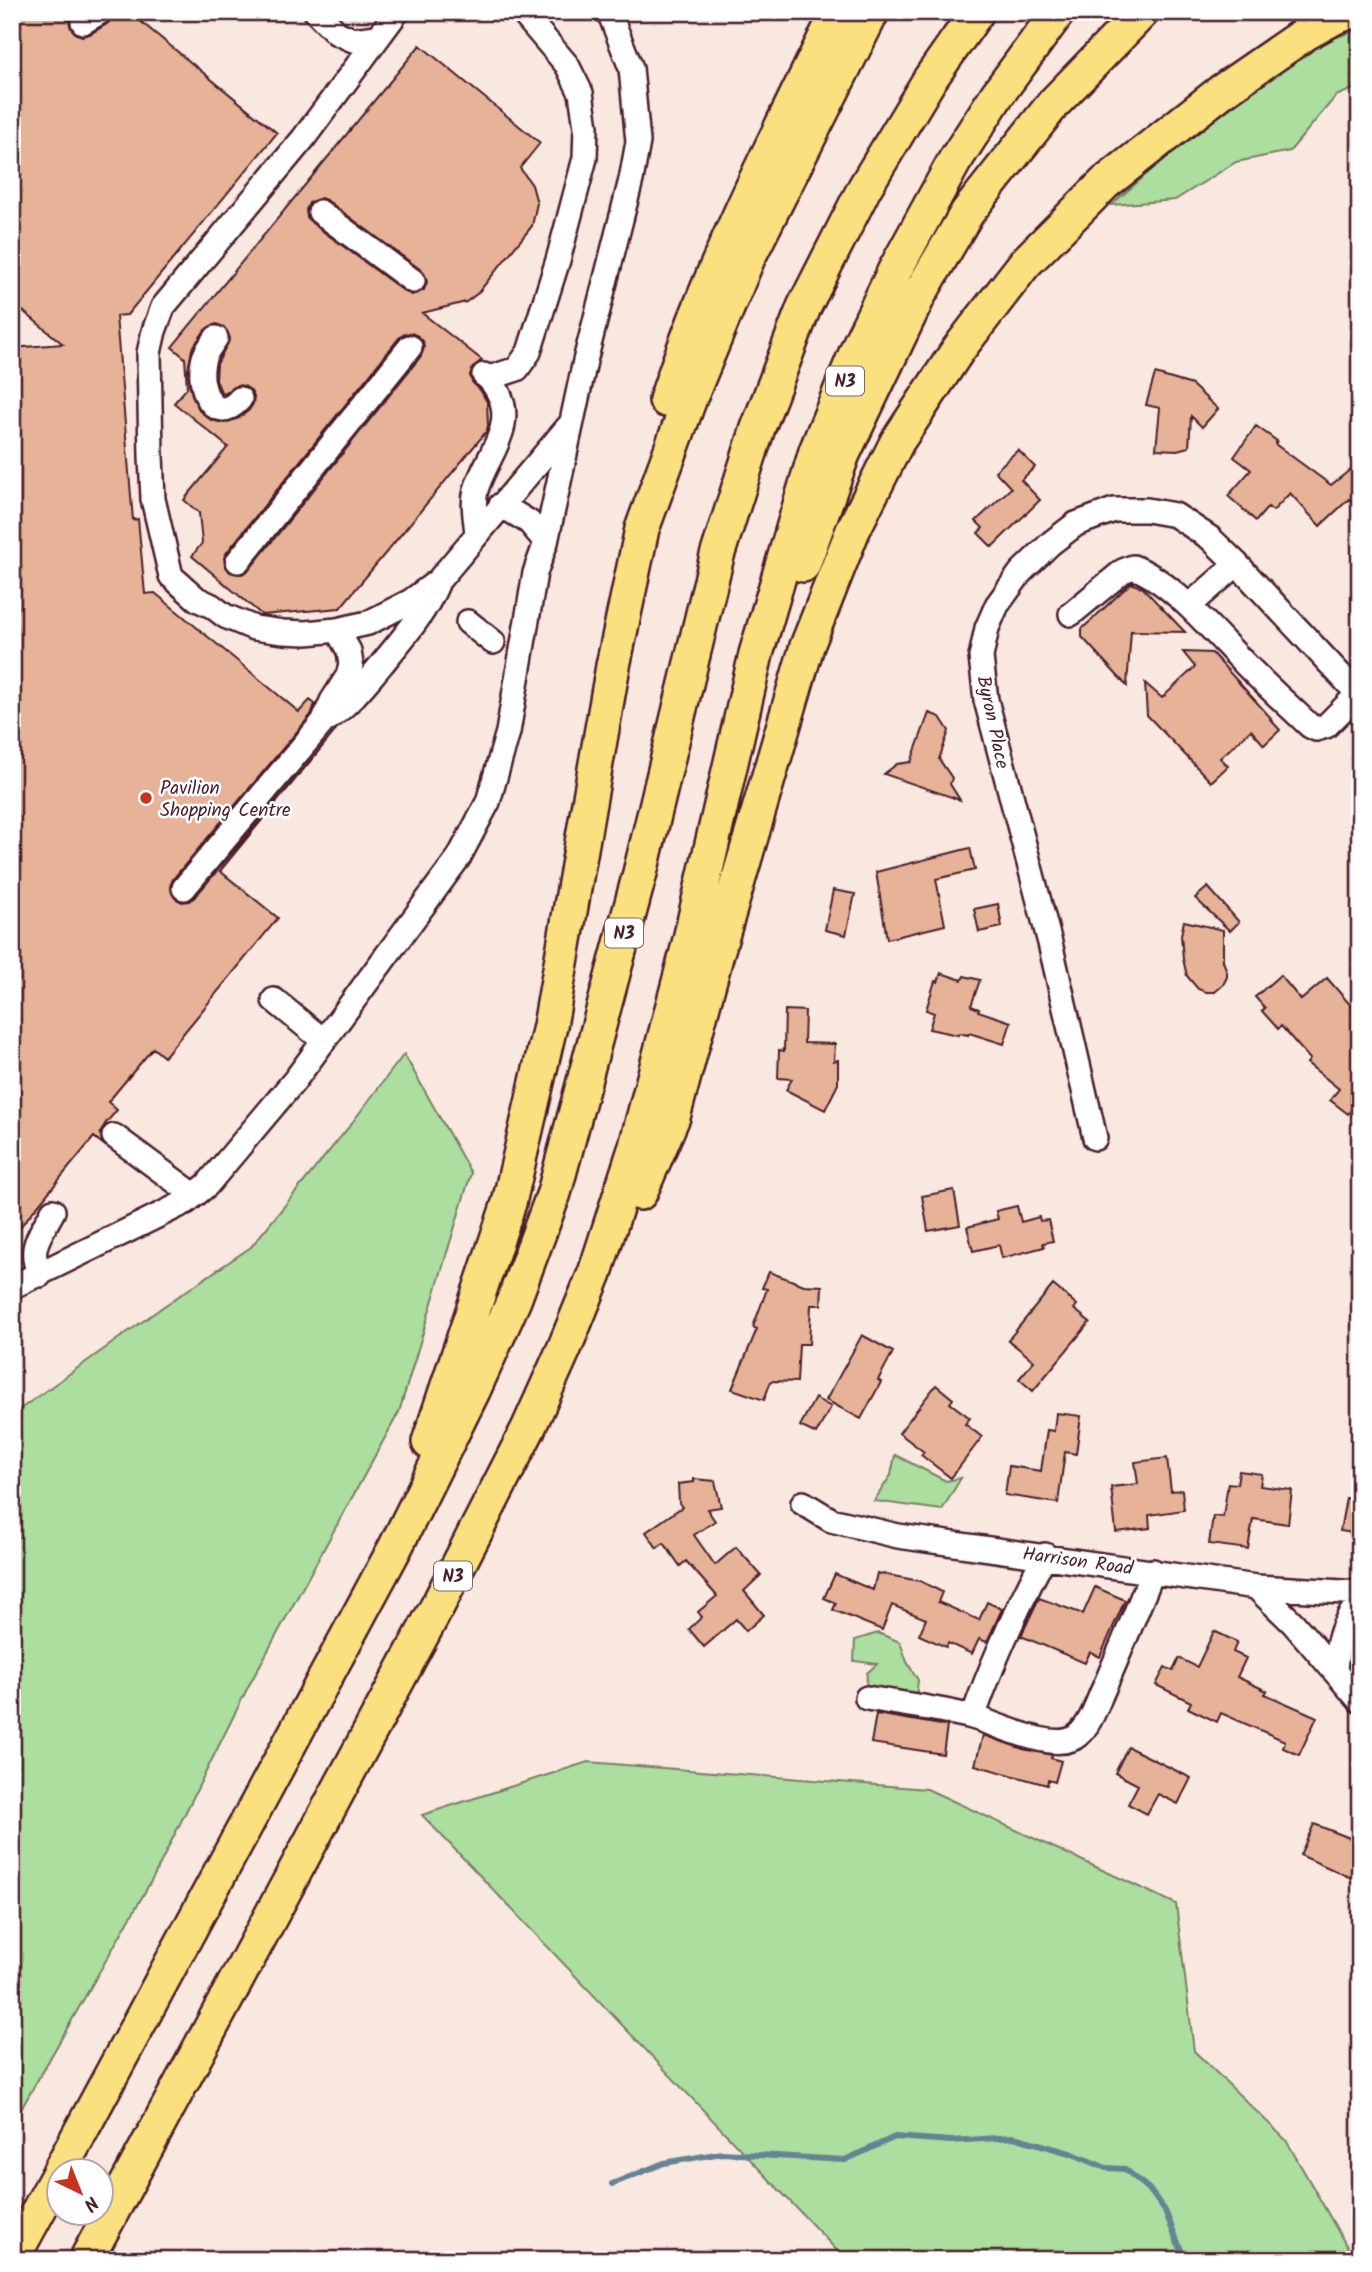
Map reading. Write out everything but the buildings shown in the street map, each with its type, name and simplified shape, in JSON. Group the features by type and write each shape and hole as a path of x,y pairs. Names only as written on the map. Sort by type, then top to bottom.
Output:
{"highway":[{"path":"642,529 642,494 647,461 675,372 737,218 838,12"},
{"path":"395,1548 512,1189 550,1026 613,666 642,529 690,398 748,257 872,12"},
{"name":"N3","path":"68,2156 395,1548 504,1323 554,1194 640,873 718,556 772,392 804,307 865,187 930,79 977,12"},
{"name":"N3","path":"86,2260 438,1605 528,1429 595,1273 636,1146 688,948 756,654 790,531 816,451 860,343 895,270 954,162 997,95 1058,12"},
{"path":"726,790 771,679 807,553 843,454 919,295 967,213 996,175 1055,103 1142,12"},
{"path":"595,1273 646,1183 673,1117 717,953 807,646 853,530 897,442 958,350 1025,263 1105,183 1222,90 1306,33 1350,12"},
{"name":"N3","path":"12,2259 46,2197"}],"street":[{"path":"89,12 83,22 100,12"},
{"path":"316,12 337,33 353,40 377,37"},
{"path":"397,12 303,138 163,307 149,353 153,499 171,576 197,599 238,623 283,632 306,633 368,623 411,601 438,581 570,425"},
{"path":"477,534 474,500 477,486 499,443 503,423 500,396 487,377 517,369 529,352 558,260 584,158 586,127 581,93 567,65 522,12"},
{"path":"12,1287 186,1202 207,1185 324,1041 459,857 483,813 508,732 536,573 546,542 570,425 638,142 631,68 610,12"},
{"path":"320,212 413,281"},
{"path":"216,338 202,364 204,393 216,406 222,408 235,405 240,399"},
{"path":"238,561 410,347"},
{"path":"501,505 529,522 546,542"},
{"name":"Byron Place","path":"1095,1138 1050,943 986,700 981,657 987,628 997,605 1021,572 1076,524 1114,510 1147,510 1175,515 1210,538 1237,564 1359,695"},
{"path":"1189,606 1237,564"},
{"path":"1071,614 1123,570 1133,568 1150,575 1189,606 1310,726 1316,729 1326,726 1359,695"},
{"path":"184,888 323,722 347,705 403,639 424,611 438,581"},
{"path":"468,622 493,642"},
{"path":"323,722 332,701 348,676 351,665 349,651 337,630"},
{"path":"274,1000 324,1041"},
{"path":"114,1136 194,1195"},
{"path":"40,1275 33,1249 53,1211"},
{"name":"Harrison Road","path":"803,1503 831,1520 898,1536 1256,1587 1360,1593"},
{"path":"973,1717 1012,1618 1045,1555"},
{"path":"867,1698 973,1717 1017,1734 1070,1740 1078,1736 1086,1726 1153,1571"},
{"path":"1256,1587 1335,1669 1360,1701"},
{"path":"1335,1669 1342,1631 1360,1602"}],"green space":[{"path":"1360,29 1360,86 1336,96 1290,151 1236,162 1175,200 1111,205 1184,142 1317,44"},
{"path":"404,1054 471,1173 399,1412 248,1687 154,1876 12,2125 12,1415 251,1247"},
{"path":"895,1455 946,1481 961,1478 942,1510 874,1501 891,1475"},
{"path":"878,1633 900,1642 907,1662 918,1680 916,1699 866,1688 867,1673 877,1664 854,1661 855,1640"},
{"path":"588,1762 927,1789 1176,1904 1194,2051 1286,2140 1350,2252 1360,2260 846,2260 422,1815"}],"waterway":[{"path":"612,2184 664,2163 722,2153 845,2160 895,2137 951,2141 1014,2137 1073,2154 1106,2168 1125,2169 1149,2189 1165,2211 1185,2260"}],"place":[{"name":"Pavilion Shopping Centre","path":"146,798"}]}
